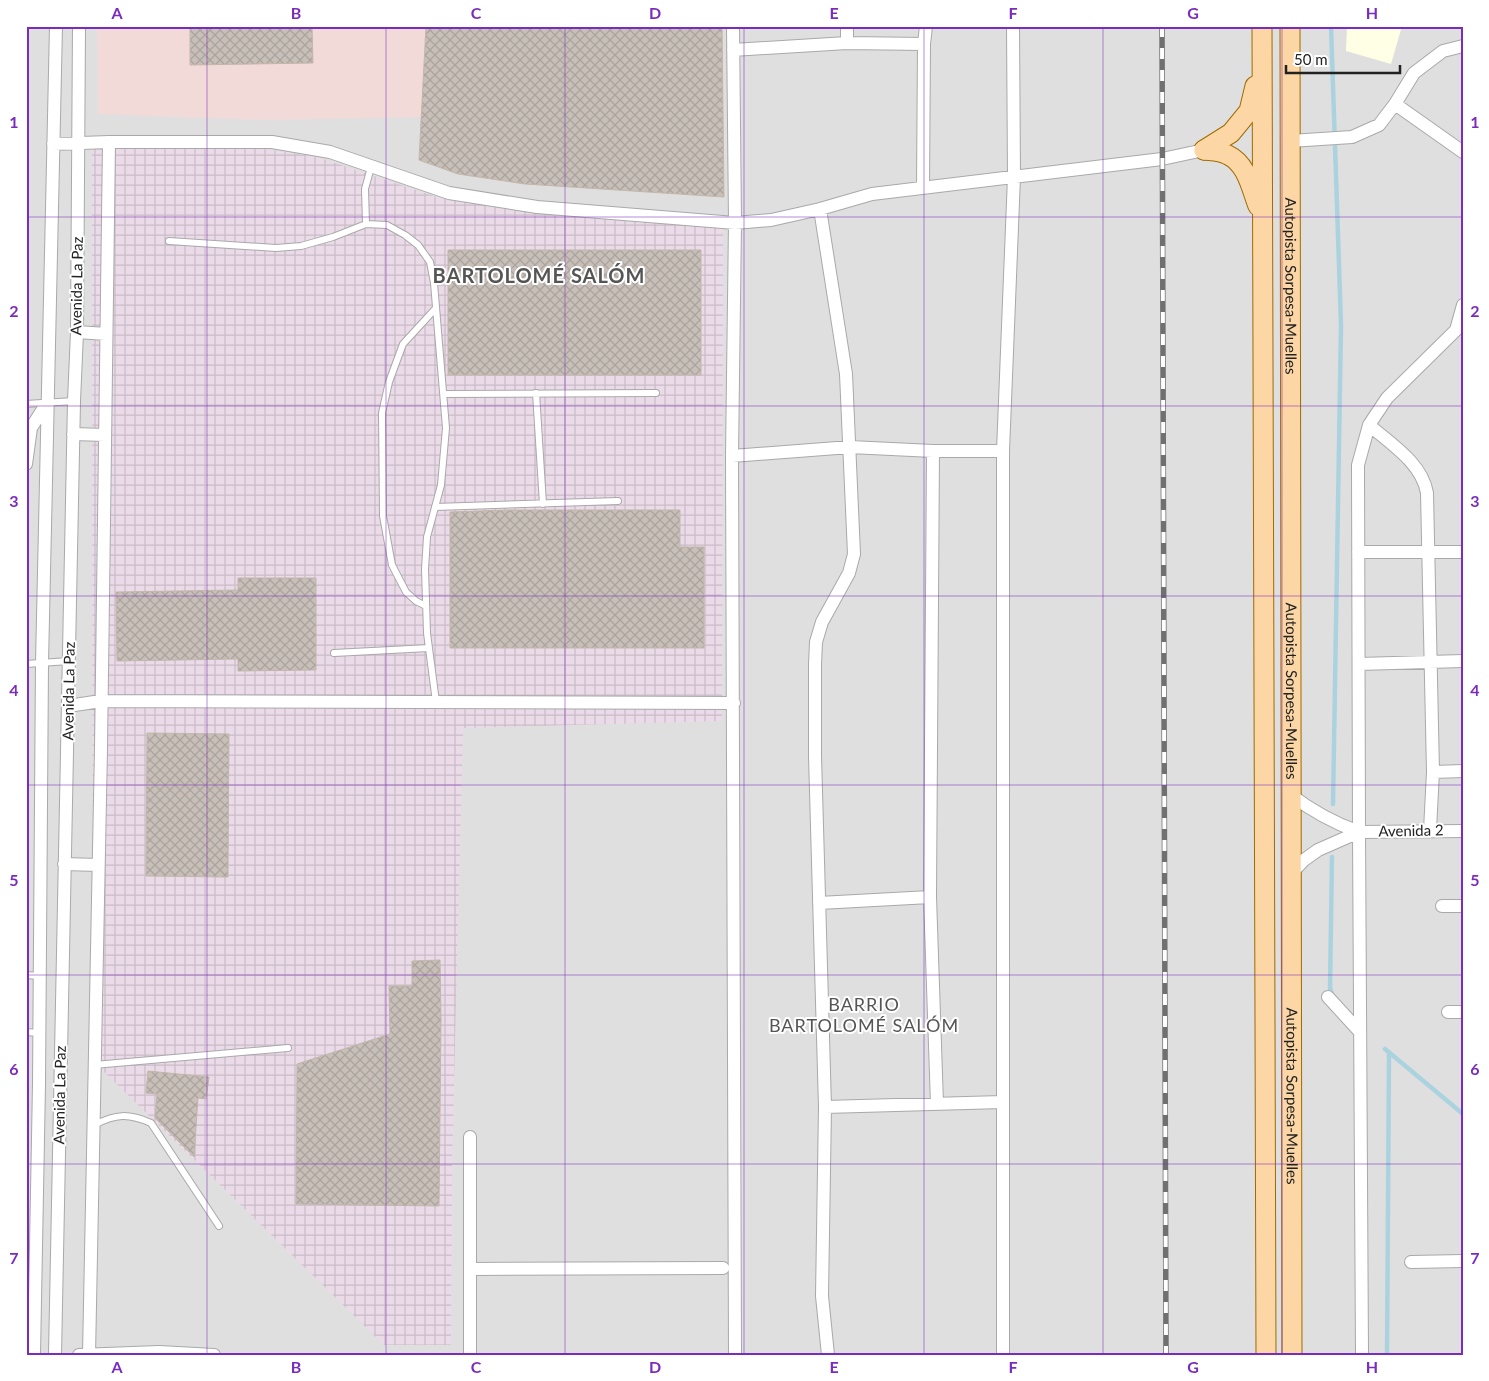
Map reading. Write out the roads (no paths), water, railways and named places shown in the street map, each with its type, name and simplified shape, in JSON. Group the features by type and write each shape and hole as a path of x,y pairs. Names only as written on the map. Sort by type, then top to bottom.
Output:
{"main road":[{"name":"Autopista Sorpesa-Muelles","path":"1262,26 1266,1355"},
{"name":"Autopista Sorpesa-Muelles","path":"1290,26 1292,1355"},
{"path":"1204,150 1231,133 1249,111 1262,57"},
{"path":"1204,150 1226,154 1239,162 1246,174 1262,220"}],"street":[{"name":"Avenida La Paz","path":"34,1355 40,976 42,663 56,26"},
{"name":"Avenida La Paz","path":"55,1355 73,434 77,332 79,26"},
{"path":"733,26 735,223 732,456 735,1355"},
{"path":"847,26 847,43"},
{"path":"923,187 924,44 926,26"},
{"path":"1003,1355 1003,451 1014,178 1013,26"},
{"path":"733,50 847,43 924,44"},
{"path":"1290,141 1352,137 1379,125 1395,104 1414,73 1443,51 1463,46"},
{"path":"1395,104 1463,152"},
{"path":"89,1355 109,142"},
{"path":"54,144 272,142 330,152 449,193 537,207 735,223 771,220 820,209 872,194 1162,159 1204,150"},
{"path":"820,209 846,374 854,554 850,573 822,622 816,642 815,664 815,747 825,1107 822,1296 828,1355"},
{"path":"1362,1355 1358,465 1370,425 1387,398 1456,330 1463,304"},
{"path":"77,332 106,334"},
{"path":"26,464 31,428 47,404"},
{"path":"1370,425 1406,457 1420,473 1426,483 1428,493 1433,772 1430,830"},
{"path":"73,434 105,435"},
{"path":"732,456 850,448 1003,451"},
{"path":"933,451 930,897 936,1104"},
{"path":"1358,552 1463,552"},
{"path":"1358,664 1463,662"},
{"path":"68,706 101,701 734,703"},
{"path":"1433,772 1463,771"},
{"path":"1291,795 1305,806 1340,825 1359,832"},
{"name":"Avenida 2","path":"1359,832 1463,831"},
{"path":"1291,874 1304,860 1318,850 1359,832"},
{"path":"64,864 98,865"},
{"path":"819,903 930,897"},
{"path":"1442,906 1463,906"},
{"path":"1328,997 1360,1032"},
{"path":"1448,1012 1463,1012"},
{"path":"825,1107 1002,1102"},
{"path":"470,1137 470,1355"},
{"path":"1411,1262 1463,1261"},
{"path":"471,1269 723,1268"},
{"path":"79,1355 159,1352 214,1355"}],"lane":[{"path":"366,224 365,189 371,167"},
{"path":"169,241 276,248 301,246 333,237 366,224 387,225 418,245 430,262 436,308 446,428 441,485 427,537 426,606 436,702"},
{"path":"426,606 416,601 406,592 392,565 383,516 382,413 389,382 403,344 436,308"},
{"path":"536,393 543,504"},
{"path":"444,394 656,393"},
{"path":"26,404 74,401"},
{"path":"435,507 618,501"},
{"path":"334,653 429,648"},
{"path":"26,664 69,661"},
{"path":"26,975 40,976"},
{"path":"26,1032 39,1033"},
{"path":"94,1065 288,1048"},
{"path":"93,1125 108,1118 122,1115 138,1117 151,1122 219,1226"}],"waterway":[{"path":"1331,26 1341,325 1333,804"},
{"path":"1332,857 1330,988 1333,998"},
{"path":"1385,1049 1463,1114"},
{"path":"1387,1355 1389,1053"}],"railway":[{"path":"1162,26 1166,1355"}],"district":[{"name":"BARTOLOMÉ SALÓM","path":"539,276"},
{"name":"BARRIO BARTOLOMÉ SALÓM","path":"864,1015"}]}
